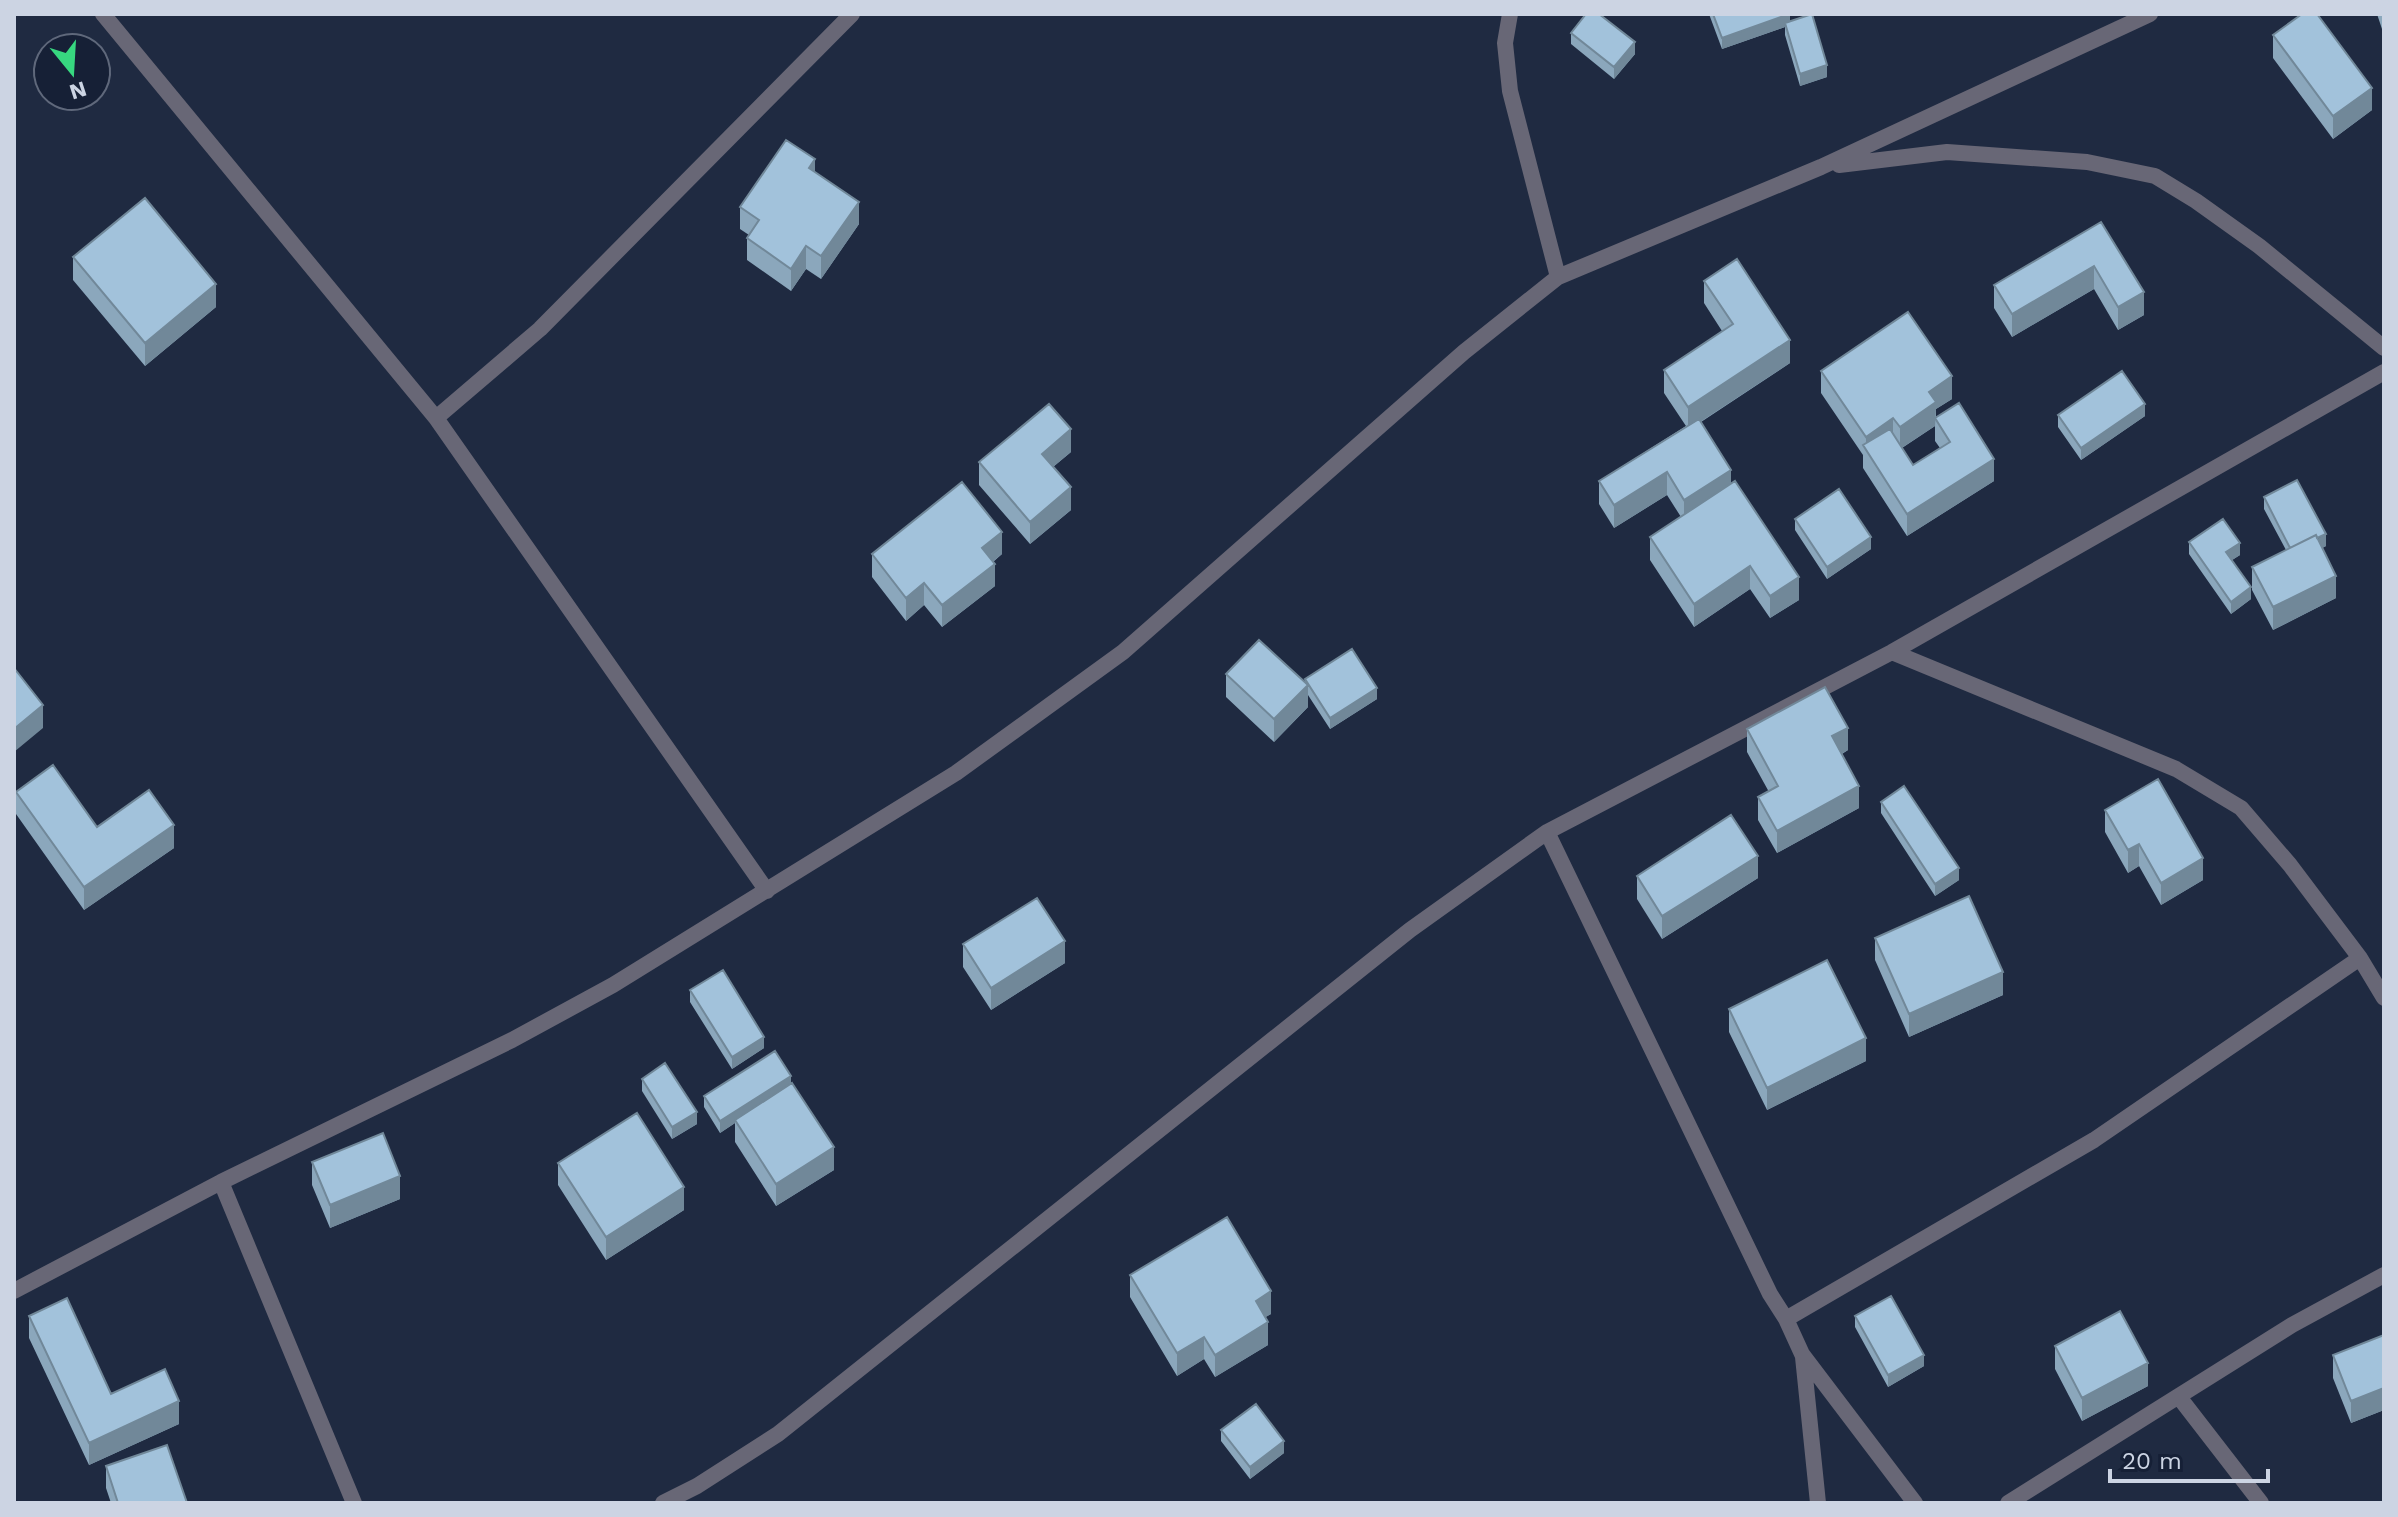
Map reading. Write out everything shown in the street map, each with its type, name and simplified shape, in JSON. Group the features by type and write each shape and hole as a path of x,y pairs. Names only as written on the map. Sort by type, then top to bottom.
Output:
{"street":[{"path":"103,14 436,418 767,891"},
{"path":"436,418 540,329 852,14"},
{"path":"1510,14 1505,43 1510,91 1558,277"},
{"path":"14,1291 221,1182 512,1040 613,985 956,773 1123,652 1464,352 1558,277 1821,167 2150,14"},
{"path":"1821,167 1947,152 2087,162 2155,176 2259,246 2384,348"},
{"path":"663,1503 697,1486 778,1434 1410,930 1547,832 1892,652 2384,372"},
{"path":"1892,652 2176,769 2241,808 2290,865 2360,958 2384,998"},
{"path":"1547,832 1770,1294 1802,1354 1915,1503"},
{"path":"1786,1319 2094,1140 2360,958"},
{"path":"221,1182 354,1503"},
{"path":"2008,1503 2292,1325 2384,1275"},
{"path":"1802,1354 1818,1503"},
{"path":"2179,1397 2261,1503"}],"building":[{"path":"1586,14 1599,14 1635,42 1614,67 1571,33"},
{"path":"1713,14 1789,14 1722,38"},
{"path":"1812,14 1827,65 1800,74 1785,23"},
{"path":"2302,14 2317,14 2372,88 2333,116 2273,35"},
{"path":"786,140 815,159 809,168 859,202 821,256 806,246 791,269 747,238 759,220 740,207"},
{"path":"145,198 216,284 145,343 73,257"},
{"path":"2101,222 2144,292 2118,307 2094,266 2012,314 1994,285"},
{"path":"1737,259 1790,340 1688,407 1664,370 1733,324 1704,281"},
{"path":"1908,312 1952,376 1929,392 1936,402 1900,427 1893,418 1866,437 1821,371"},
{"path":"2122,371 2145,404 2081,448 2058,415"},
{"path":"1959,403 1994,459 1907,514 1863,445 1890,429 1913,465 1950,442 1935,418"},
{"path":"1049,404 1071,429 1042,454 1071,487 1030,522 979,462"},
{"path":"1699,419 1731,470 1684,500 1667,472 1614,505 1599,481"},
{"path":"2297,480 2326,534 2317,538 2316,535 2290,548 2264,497"},
{"path":"1735,481 1799,577 1770,596 1750,566 1694,604 1650,537"},
{"path":"962,482 1002,532 982,548 995,564 942,605 924,583 906,598 872,554"},
{"path":"1839,489 1871,537 1827,567 1795,519"},
{"path":"2223,519 2240,543 2226,552 2251,587 2231,602 2189,542"},
{"path":"2316,535 2336,576 2273,607 2252,567"},
{"path":"1259,640 1308,685 1274,719 1226,674"},
{"path":"1352,649 1377,688 1330,718 1305,679"},
{"path":"14,668 43,705 14,729"},
{"path":"1825,687 1848,728 1832,736 1859,786 1777,831 1758,797 1778,786 1747,729"},
{"path":"53,765 97,827 149,790 174,825 84,887 16,792"},
{"path":"2158,779 2203,858 2161,883 2139,844 2128,850 2105,810"},
{"path":"1904,786 1959,868 1935,884 1881,802"},
{"path":"1731,815 1758,856 1662,916 1637,876"},
{"path":"1969,896 2003,972 1909,1014 1875,938"},
{"path":"1037,898 1065,941 991,988 963,944"},
{"path":"1827,960 1866,1038 1767,1088 1729,1009"},
{"path":"723,970 764,1037 732,1057 690,990"},
{"path":"775,1051 791,1076 720,1121 704,1096"},
{"path":"665,1063 697,1112 672,1127 642,1079"},
{"path":"792,1083 834,1147 776,1184 735,1120"},
{"path":"637,1113 684,1187 606,1237 558,1163"},
{"path":"383,1133 400,1176 330,1205 312,1162"},
{"path":"1227,1217 1271,1291 1256,1301 1268,1322 1215,1355 1204,1337 1177,1353 1130,1275"},
{"path":"1891,1296 1924,1355 1888,1375 1855,1316"},
{"path":"67,1298 111,1394 165,1369 179,1401 89,1443 29,1316"},
{"path":"2120,1311 2148,1363 2082,1398 2055,1346"},
{"path":"2384,1335 2384,1388 2351,1401 2333,1355"},
{"path":"1256,1404 1284,1441 1250,1467 1221,1430"},
{"path":"167,1445 187,1503 118,1503 106,1466"}]}
